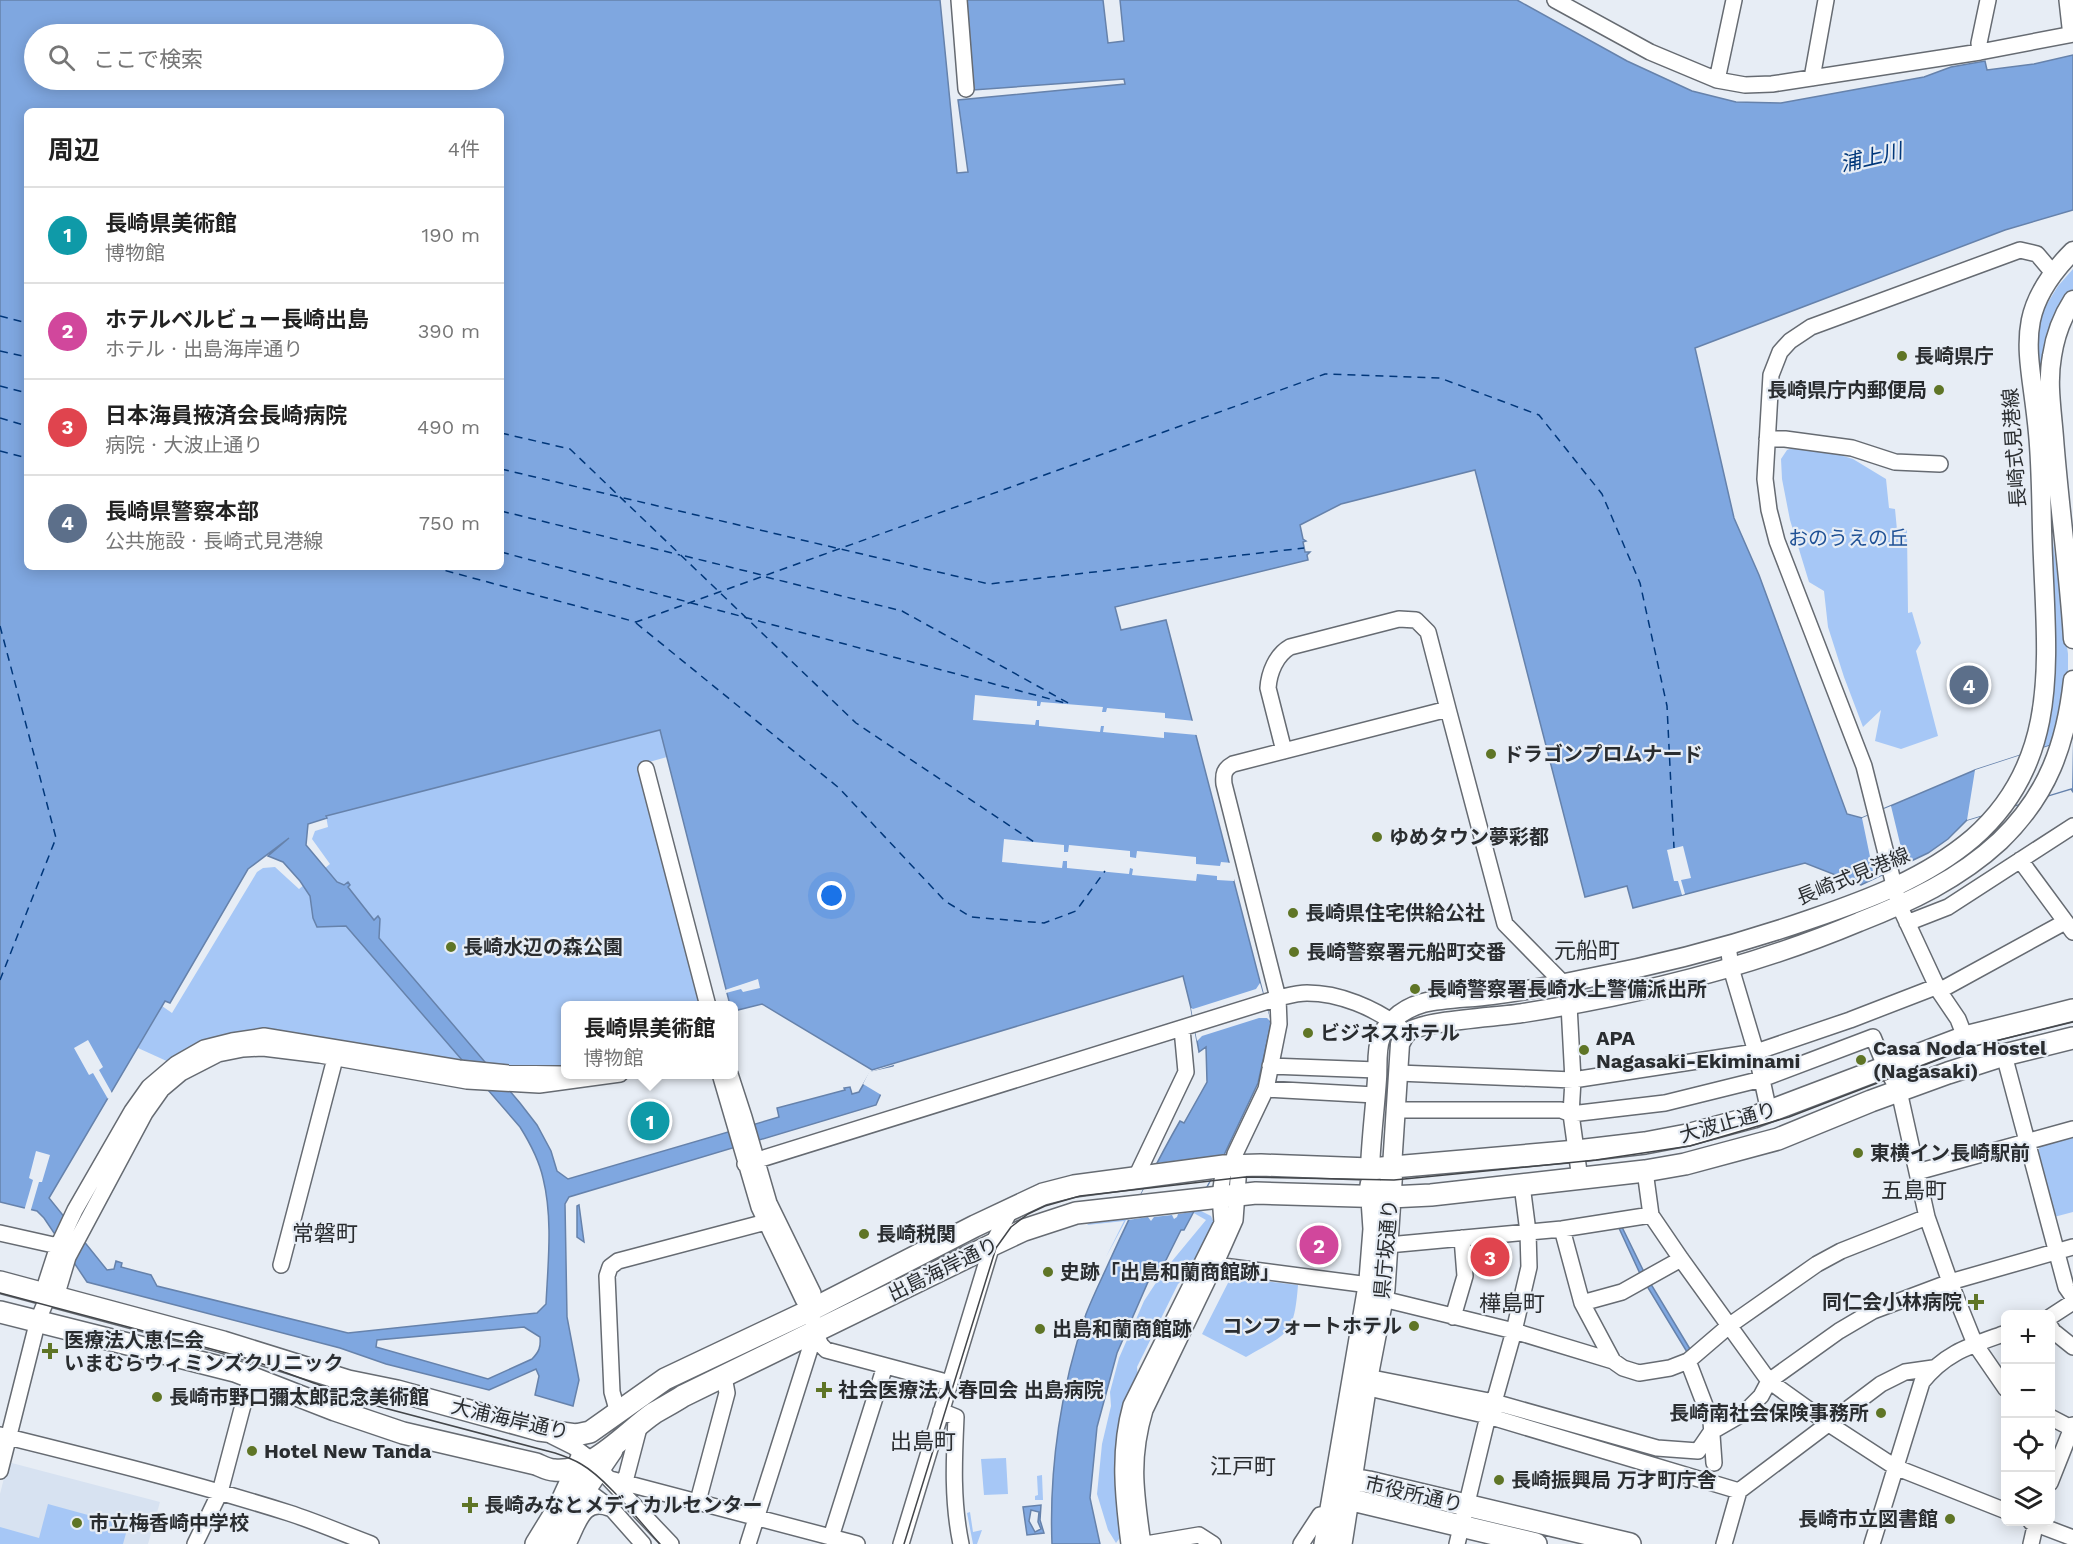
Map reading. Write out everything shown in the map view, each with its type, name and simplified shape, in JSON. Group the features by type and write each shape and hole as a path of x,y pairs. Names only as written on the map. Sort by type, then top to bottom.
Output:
{"highway":[{"path":"2070,0 2071,32"},
{"name":"大波止通り","path":"1370,1169 1577,1151 1645,1143 1687,1135 1769,1112 1965,1037 2073,1010"},
{"name":"大波止通り","path":"1381,1197 1580,1179 1685,1164 1778,1139 1899,1091 2004,1055 2073,1038"},
{"name":"出島海岸通り","path":"611,1418 666,1379 811,1310 1043,1194 1074,1186 1228,1166 1370,1169"},
{"name":"県庁坂通り","path":"1324,1544 1330,1514 1345,1488 1366,1382 1376,1292 1374,1228 1381,1197 1392,1167"},
{"name":"県庁坂通り","path":"1341,1544 1345,1488 1376,1292 1388,1245 1381,1197 1370,1169"},
{"name":"出島海岸通り","path":"592,1474 613,1447 654,1413 683,1396 992,1245 1060,1217 1077,1213 1256,1193 1381,1197"},
{"name":"大浦海岸通り","path":"0,1282 223,1342 348,1381 397,1391 539,1430 576,1435 590,1432 611,1418"},
{"name":"大浦海岸通り","path":"0,1312 235,1371 335,1410 403,1432 536,1464 592,1474"},
{"path":"536,1544 592,1474 611,1418"},
{"path":"539,1430 592,1474"},
{"path":"554,1544 567,1508 561,1487 592,1474"},
{"name":"市役所通り","path":"1345,1488 1461,1525 1536,1544"},
{"name":"市役所通り","path":"1461,1525 1630,1544"}],"main road":[{"name":"長崎式見港線","path":"1392,1021 1407,1010 1424,1003 1520,991 1621,971 1728,945 1807,920 1892,879 1914,878 1953,854 1976,835 2000,809 2019,780 2028,759 2041,718 2045,685 2046,620 2039,435 2028,336 2035,304 2053,273 2073,251"},
{"name":"長崎式見港線","path":"2073,300 2055,338 2050,373 2055,457 2068,564 2073,639"},
{"path":"1392,1167 1400,1044 1408,1032 1428,1025 1599,1000 1731,968 1812,942 1944,884 2000,840 2023,813 2054,766 2067,722 2073,680"},
{"path":"1370,1169 1380,1039 1392,1021"}],"street":[{"path":"959,0 966,89"},
{"path":"1555,0 1650,52 1717,80 1745,85 1772,84 1980,52 2071,32 2063,0"},
{"path":"1717,80 1734,0"},
{"path":"1812,78 1826,0"},
{"path":"1980,52 1979,43 1988,0"},
{"path":"2053,273 2037,254 2020,250 1811,327 1790,341 1780,352 1771,375 1765,479 1769,510 1777,541 1864,766 1899,905 1965,1037 2004,1055 2056,1252 2066,1287 2073,1297"},
{"path":"1767,438 1852,448 1895,462 1940,464"},
{"path":"1284,751 1268,688 1268,678 1280,655 1290,647 1389,621 1409,618 1416,620 1428,632 1505,924 1562,982 1569,1005 1573,1080 1571,1114 1580,1179"},
{"path":"1129,1544 1122,1486 1125,1426 1131,1405 1222,1223 1218,1196 1228,1166 1266,1089 1279,1024 1223,777 1226,768 1233,764 1448,709"},
{"path":"646,769 707,1001"},
{"path":"1907,923 1948,907 2073,826"},
{"path":"1398,1072 1573,1080 1756,1052 1850,1020 1939,989 2069,927 2020,860"},
{"path":"1728,945 1731,968 1756,1052 1769,1112"},
{"path":"751,1163 1272,1000 1304,993 1344,998 1392,1021 1408,1032"},
{"path":"1135,1179 1186,1072 1186,1027"},
{"path":"0,1471 4,1436 38,1320 49,1294 46,1283 141,1097 158,1078 186,1058 213,1045 255,1036 463,1075 562,1084 591,1079"},
{"path":"1395,1110 1561,1110 1571,1114 1665,1104 1762,1079 1873,1037 1899,1091 1927,1217 1950,1282 1975,1344 2001,1382"},
{"path":"281,1265 336,1053"},
{"path":"1270,1066 1377,1070"},
{"path":"509,1079 561,1074"},
{"path":"722,1079 739,1119"},
{"path":"731,1079 766,1222 803,1299 811,1310"},
{"path":"1266,1089 1375,1095"},
{"path":"1917,1172 2073,1129"},
{"path":"751,1163 813,1293 811,1310 815,1333 821,1345 826,1350 950,1383"},
{"path":"1645,1171 1651,1215 1769,1381 1895,1467 2001,1509"},
{"path":"1461,1525 1514,1331 1529,1267 1528,1232 1522,1185"},
{"path":"1213,1544 1199,1534 1144,1544 1134,1487 1139,1429 1144,1410 1215,1265 1234,1220 1218,1196"},
{"path":"901,1544 992,1245 1011,1209"},
{"path":"1388,1245 1562,1229 1651,1215"},
{"path":"1215,1265 1376,1292 1453,1317 1514,1331 1613,1361 1623,1368 1639,1373 1670,1368 1688,1361 1730,1325 1817,1264 1841,1251 1927,1217"},
{"path":"611,1418 607,1276 610,1267 618,1261 766,1222"},
{"path":"1562,1229 1582,1304 1613,1361"},
{"path":"0,1233 63,1252"},
{"path":"1453,1317 1465,1276 1462,1238"},
{"path":"1366,1382 1657,1448 1698,1451 1711,1432 1744,1413 1761,1396 1769,1381 1839,1331 1873,1311 1950,1282 2073,1247"},
{"path":"1582,1304 1622,1292 1681,1259"},
{"path":"2055,1314 2073,1302"},
{"path":"748,1544 815,1333"},
{"path":"2055,1333 2073,1347"},
{"path":"1872,1544 1922,1383 1948,1356 2001,1335"},
{"path":"1688,1361 1712,1421 1714,1463"},
{"path":"831,1537 885,1366"},
{"path":"1724,1544 1739,1491 1881,1384 1918,1368 1934,1368"},
{"path":"195,1544 220,1492 252,1377"},
{"path":"698,1501 727,1393 724,1377"},
{"path":"1491,1409 1739,1491"},
{"path":"941,1411 956,1417 953,1485 961,1544"},
{"path":"2052,1418 2072,1427 2054,1472"},
{"path":"592,1474 640,1424"},
{"path":"4,1436 220,1492 291,1514 371,1544"},
{"path":"592,1474 857,1544"},
{"path":"592,1474 612,1509 643,1544"},
{"path":"592,1474 671,1544"},
{"path":"568,1544 585,1512 591,1506 601,1505 612,1509"},
{"path":"1301,1544 1320,1515 1330,1514"},
{"path":"2031,1544 2033,1526"},
{"path":"2044,1526 2073,1538"}],"shaded area":[{"name":"市立梅香崎中学校","path":"8,1462 160,1502 148,1544 0,1544 0,1494"}],"green space":[{"path":"2073,269 2073,290 2062,304 2043,355 2046,431 2036,341 2042,312 2058,286"},
{"name":"おのうえの丘","path":"1798,446 1853,459 1886,479 1889,508 1895,509 1897,530 1907,530 1908,613 1912,612 1921,643 1916,651 1938,736 1901,749 1875,741 1881,710 1863,727 1828,627 1824,591 1809,582 1790,520 1782,479 1781,459 1787,450"},
{"path":"2049,485 2052,534 2068,654 2068,678 2058,743 2041,749"},
{"name":"長崎水辺の森公園","path":"660,730 667,757 642,764 704,1001 561,1001 561,1068 552,1069 504,1067 264,1032 236,1034 212,1041 171,1063 138,1048 162,1006 172,1013 257,872 263,868 275,867 299,889 330,864 312,839 315,831 328,827 326,816"},
{"path":"2073,1136 2073,1212 2054,1217 2038,1151 2041,1144"},
{"path":"1195,1208 1211,1216 1214,1223 1188,1276 1178,1284 1137,1367 1138,1378 1122,1535 1116,1543 1108,1530 1097,1494 1102,1444 1111,1406 1110,1392 1119,1358 1144,1301 1163,1272 1206,1220 1192,1212 1126,1220 1106,1257 1124,1221 1087,1225 1093,1220"},
{"path":"1231,1277 1298,1285 1294,1314 1286,1331 1271,1343 1246,1357 1202,1334"},
{"path":"1006,1458 1008,1494 984,1495 981,1459"},
{"path":"1042,1475 1043,1500 1035,1500 1035,1496 1038,1495 1037,1476"},
{"path":"48,1504 128,1526 123,1544 0,1544 0,1527 39,1538"},
{"path":"970,1512 973,1532 982,1530 977,1544 973,1544 967,1513"}],"water":[{"name":"浦上川","path":"0,0 940,0 957,173 968,172 958,100 1125,84 1124,79 973,90 965,0 1103,0 1108,43 1124,41 1120,0 1517,0 1627,61 1692,91 1736,102 1781,103 1924,77 1951,67 1985,61 1987,70 2034,64 2073,55 2073,210 2005,230 1695,348 1734,518 1759,575 1847,814 1862,818 1975,770 2073,738 2073,792 2071,789 1967,820 1948,839 1928,853 1861,885 1805,863 1633,908 1627,886 1585,897 1475,470 1341,504 1300,525 1303,539 1306,541 1303,542 1305,552 1310,552 1307,555 1308,560 1115,607 1121,630 1166,620 1271,1024 1258,1083 1224,1155 1184,1230 1181,1230 1162,1268 1148,1282 1117,1353 1097,1427 1090,1498 1100,1544 1052,1544 1053,1486 1058,1428 1077,1341 1092,1300 1161,1155 1180,1121 1184,1123 1207,1082 1206,1047 1199,1052 1183,976 872,1070 762,1004 738,1010 738,1001 729,1001 660,730 326,816 327,818 308,824 306,845 337,882 344,885 348,882 350,885 348,887 374,920 378,916 380,919 379,938 520,1103 537,1125 551,1151 557,1171 568,1179 779,1117 777,1108 845,1090 844,1088 850,1087 852,1094 859,1092 870,1073 893,1066 876,1105 569,1197 565,1204 567,1317 579,1380 573,1406 535,1395 539,1376 536,1369 489,1390 386,1364 340,1348 87,1282 37,1211 0,1202","holes":["289,838 268,856 283,862 300,881 310,896 313,918 317,927 346,926 520,1127 531,1145 543,1178 548,1209 546,1304 537,1313 348,1333 157,1286 151,1275 121,1267 122,1263 116,1261 114,1269 107,1270 49,1198 165,1001 170,1003 248,869","524,1327 540,1337 536,1354 532,1359 488,1379 376,1347 377,1340"]},
{"path":"579,1205 584,1242 577,1237 577,1206"},
{"path":"1621,1225 1646,1276 1690,1349 1687,1352 1642,1278 1618,1226"},
{"path":"1041,1505 1040,1520 1044,1533 1027,1535 1023,1507","holes":["1031,1510 1039,1512 1038,1522 1041,1529 1035,1532 1029,1521"]}],"pier":[{"path":"975,695 1037,701 1037,706 1040,706 1041,702 1103,707 1102,712 1106,712 1107,708 1165,713 1165,718 1195,721 1197,735 1164,732 1164,738 1103,732 1104,726 1101,726 1100,732 1039,726 1039,720 1036,720 1035,725 973,720"},
{"path":"2073,738 2072,788 1967,820 1975,770"},
{"path":"1891,806 1905,864 1871,880 1874,876 1862,818"},
{"path":"1004,839 1064,845 1064,852 1068,852 1069,845 1130,851 1130,857 1136,858 1137,851 1196,857 1196,864 1220,866 1221,862 1232,863 1235,873 1234,881 1217,880 1217,876 1197,874 1196,881 1132,875 1133,869 1130,868 1129,874 1067,868 1067,861 1063,861 1062,868 1002,862"},
{"path":"1683,846 1691,878 1681,880 1685,894 1682,895 1678,881 1674,881 1667,850"},
{"path":"758,979 760,988 726,993 725,990"},
{"path":"1260,983 1271,1022 1267,1018 1259,1018 1202,1036 1197,1041 1191,1008 1256,989"},
{"path":"88,1040 103,1067 99,1070 113,1095 108,1099 93,1073 89,1075 74,1048"},
{"path":"896,1066 883,1096 863,1084 869,1072"},
{"path":"36,1151 50,1155 30,1213 24,1211 33,1180 29,1178"},
{"path":"1224,1155 1192,1212 1178,1214 1174,1219 1172,1215 1154,1217 1151,1221 1148,1217 1128,1220 1157,1163"}],"ferry route":[{"path":"0,316 24,322"},
{"path":"0,351 24,356"},
{"path":"443,570 636,622 1325,374 1440,378 1539,415 1602,494 1640,583 1667,706 1674,848"},
{"path":"0,386 24,392"},
{"path":"0,418 24,425"},
{"path":"504,434 570,449 856,723 1034,842"},
{"path":"0,451 24,457"},
{"path":"504,470 989,584 1304,548"},
{"path":"504,512 680,555"},
{"path":"504,553 1065,703"},
{"path":"685,556 762,575"},
{"path":"766,577 902,611 1070,704"},
{"path":"636,623 839,788 945,901 971,917 1044,923 1076,911 1105,871"},
{"path":"0,626 56,838 0,980"}],"tram line":[{"path":"904,1544 996,1248 1011,1227 1028,1214 1045,1206 1080,1196 1245,1177 1394,1180 1596,1160 1690,1146 1789,1117 1971,1047 2073,1022"},
{"path":"0,1293 249,1359 373,1405 565,1456 581,1464 601,1480 660,1544"}],"place":[{"name":"長崎県庁","path":"1902,356"},
{"name":"長崎県庁内郵便局","path":"1939,390"},
{"name":"長崎県警察本部","path":"1969,685"},
{"name":"ドラゴンプロムナード","path":"1491,754"},
{"name":"ゆめタウン夢彩都","path":"1377,837"},
{"name":"長崎県住宅供給公社","path":"1293,913"},
{"name":"長崎水辺の森公園","path":"451,947"},
{"name":"長崎警察署元船町交番","path":"1294,952"},
{"name":"長崎警察署長崎水上警備派出所","path":"1415,989"},
{"name":"ビジネスホテル","path":"1308,1033"},
{"name":"APA Nagasaki-Ekiminami","path":"1584,1050"},
{"name":"Casa Noda Hostel (Nagasaki)","path":"1861,1060"},
{"name":"長崎県美術館","path":"650,1121"},
{"name":"東横イン長崎駅前","path":"1858,1153"},
{"name":"長崎税関","path":"864,1234"},
{"name":"ホテルベルビュー長崎出島","path":"1319,1245"},
{"name":"日本海員掖済会長崎病院","path":"1490,1257"},
{"name":"史跡「出島和蘭商館跡」","path":"1048,1272"},
{"name":"同仁会小林病院","path":"1976,1302"},
{"name":"コンフォートホテル","path":"1414,1326"},
{"name":"出島和蘭商館跡","path":"1040,1329"},
{"name":"医療法人恵仁会 いまむらウィミンズクリニック","path":"50,1351"},
{"name":"社会医療法人春回会 出島病院","path":"824,1390"},
{"name":"長崎市野口彌太郎記念美術館","path":"157,1397"},
{"name":"長崎南社会保険事務所","path":"1881,1413"},
{"name":"Hotel New Tanda","path":"252,1451"},
{"name":"長崎振興局 万才町庁舎","path":"1499,1480"},
{"name":"長崎みなとメディカルセンター","path":"470,1505"},
{"name":"長崎市立図書館","path":"1950,1519"},
{"name":"市立梅香崎中学校","path":"77,1523"}],"district":[{"name":"元船町","path":"1587,950"},
{"name":"五島町","path":"1914,1190"},
{"name":"常磐町","path":"325,1233"},
{"name":"樺島町","path":"1512,1303"},
{"name":"出島町","path":"923,1441"},
{"name":"江戸町","path":"1243,1466"}]}
